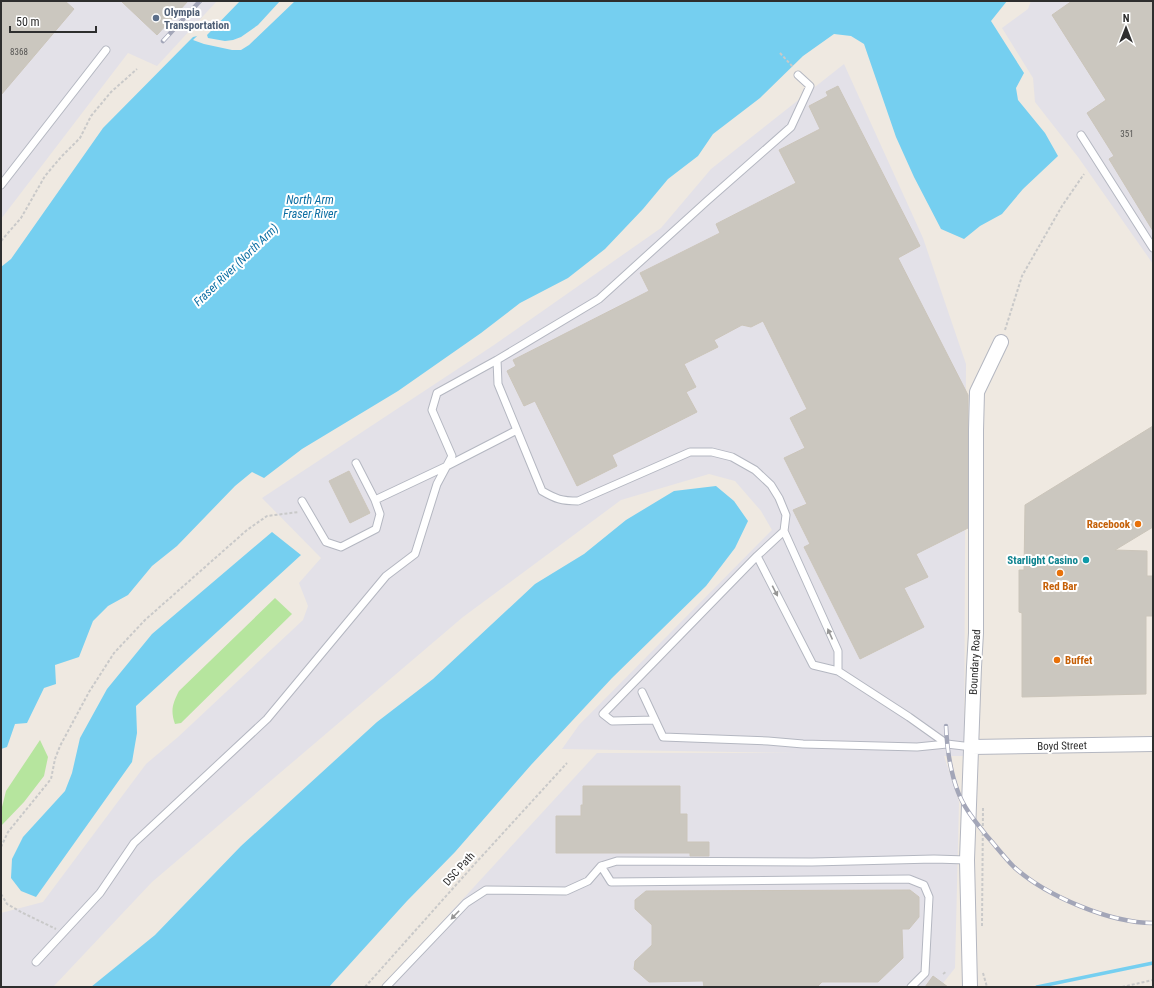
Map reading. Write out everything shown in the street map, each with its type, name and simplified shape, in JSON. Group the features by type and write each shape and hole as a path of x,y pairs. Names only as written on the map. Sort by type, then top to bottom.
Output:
{"street":[{"name":"Boundary Road","path":"970,987 967,860 976,633 977,392 1001,342"},
{"name":"Boyd Street","path":"972,747 1153,744"}],"lane":[{"path":"1,185 106,50"},
{"path":"36,962 100,893 134,843 266,719 386,576 415,554 438,484 452,456 432,410 438,393 600,300 707,201 791,127 810,86 798,74"},
{"path":"1081,136 1153,248"},
{"path":"497,360 498,384 542,491 563,501 578,501 690,452 712,452 732,457 755,470 771,485 779,498 786,515 784,531 838,651 838,671"},
{"path":"375,500 447,466 517,430"},
{"path":"302,501 326,542 341,547 376,529 380,514 375,500 356,463"},
{"path":"655,720 612,721 603,714 757,556 784,531"},
{"path":"757,556 813,665 838,671 909,716 947,744"},
{"path":"642,692 663,737 810,744 917,747 947,744 972,747"},
{"path":"386,987 466,903 486,890 566,891 588,881 601,866 617,861 812,862 934,859 967,860"},
{"path":"601,866 611,882 909,879 924,885 929,898 925,972 911,987"}],"path":[{"path":"780,53 798,74"},
{"path":"1,241 21,218 45,176 80,138 91,116 111,92 137,69"},
{"path":"1001,342 1022,276 1062,206 1084,174"},
{"path":"1,847 8,832 51,779 55,759 60,746 89,692 114,653 145,620 247,530 267,516 308,511"},
{"name":"DSC Path","path":"365,987 567,763"},
{"path":"1,894 7,904 64,932"},
{"path":"944,974 947,971"},
{"path":"1122,987 1153,980"}],"shaded area":[{"path":"1,1 217,1 157,66 128,53 1,219"},
{"path":"1031,1 1153,1 1153,264 1078,157 1035,102 1033,78 1002,28 1028,9"},
{"path":"844,64 923,238 966,364 964,756 944,756 959,802 955,968 940,987 382,987 597,753 798,753 562,749 579,725 772,530 761,511 735,481 709,474 621,500 463,617 152,882 53,987 1,987 1,913 43,902 146,764 178,737 303,620 308,606 299,583 321,558 262,498 494,345 661,228 711,169"}],"green space":[{"path":"275,598 292,614 181,723 175,724 173,707 179,691"},
{"path":"40,740 48,757 44,776 24,802 1,826 1,811 6,791"}],"water":[{"name":"North Arm Fraser River","path":"235,1 1007,1 991,21 1024,73 1016,88 1018,100 1045,133 1058,156 1023,189 1002,214 980,226 964,239 941,229 914,177 896,137 864,44 851,36 834,34 803,56 760,98 713,134 698,156 668,179 643,209 605,249 568,278 520,303 481,333 398,391 302,449 264,478 252,472 235,486 177,546 152,566 128,595 108,606 93,621 79,657 55,665 56,684 44,688 27,723 15,724 7,747 1,749 1,267 11,259 103,128 193,37 206,34"},
{"path":"716,486 734,501 748,521 735,548 706,586 612,678 531,765 455,852 407,901 329,987 91,987 155,935 241,846 377,722 433,679 535,584 584,554 626,520 674,491"},
{"path":"272,532 301,555 136,706 137,733 132,762 36,897 21,891 11,878 12,859 23,837 65,791 72,773 80,738 107,689 152,634"}],"pier":[{"path":"233,1 240,1 207,35 208,38 225,41 241,37 258,25 280,1 295,1 249,45 241,50 232,50 193,40 200,33 204,32 216,17"}],"building":[{"path":"1,1 65,1 74,9 1,95"},
{"name":"Olympia Transportation","path":"121,1 188,1 157,35"},
{"path":"1072,1 1153,1 1153,231 1109,159 1114,156 1087,113 1106,100 1052,15"},
{"path":"838,86 920,246 898,258 968,395 968,528 916,554 928,577 904,588 924,627 860,659 804,547 810,544 793,510 807,504 784,458 805,448 790,418 807,409 763,321 751,327 742,325 714,340 718,347 684,364 696,387 686,392 697,412 612,455 617,466 577,486 535,401 524,406 507,371 516,366 513,360 649,291 640,273 720,233 716,224 796,183 779,150 820,129 809,106 828,96 826,92"},
{"name":"Starlight Casino","path":"1153,426 1153,527 1115,550 1147,551 1147,576 1153,576 1153,616 1146,616 1146,694 1022,697 1022,613 1019,612 1019,570 1024,570 1025,505"},
{"path":"349,471 370,513 350,523 329,481"},
{"path":"583,786 680,786 680,814 687,814 687,842 709,842 709,856 690,856 690,853 556,853 556,816 581,816 581,805 583,805"},
{"path":"910,890 919,897 919,917 909,929 902,929 903,958 878,982 822,982 817,987 704,987 703,981 649,982 634,969 635,961 652,945 652,925 635,909 635,900 646,891"},
{"path":"933,976 948,987 925,987"}],"waterway":[{"path":"1037,987 1153,963"}],"railway":[{"path":"163,41 200,1"},
{"path":"946,726 951,768 960,798 978,825 1014,867 1027,878 1043,888 1079,906 1118,918 1136,922 1153,923"}],"place":[{"name":"Olympia Transportation","path":"156,18"},
{"name":"Racebook","path":"1138,524"},
{"name":"Starlight Casino","path":"1086,560"},
{"name":"Red Bar","path":"1060,573"},
{"name":"Buffet","path":"1057,660"}],"water label":[{"name":"Fraser River (North Arm)","path":"236,265"}]}
